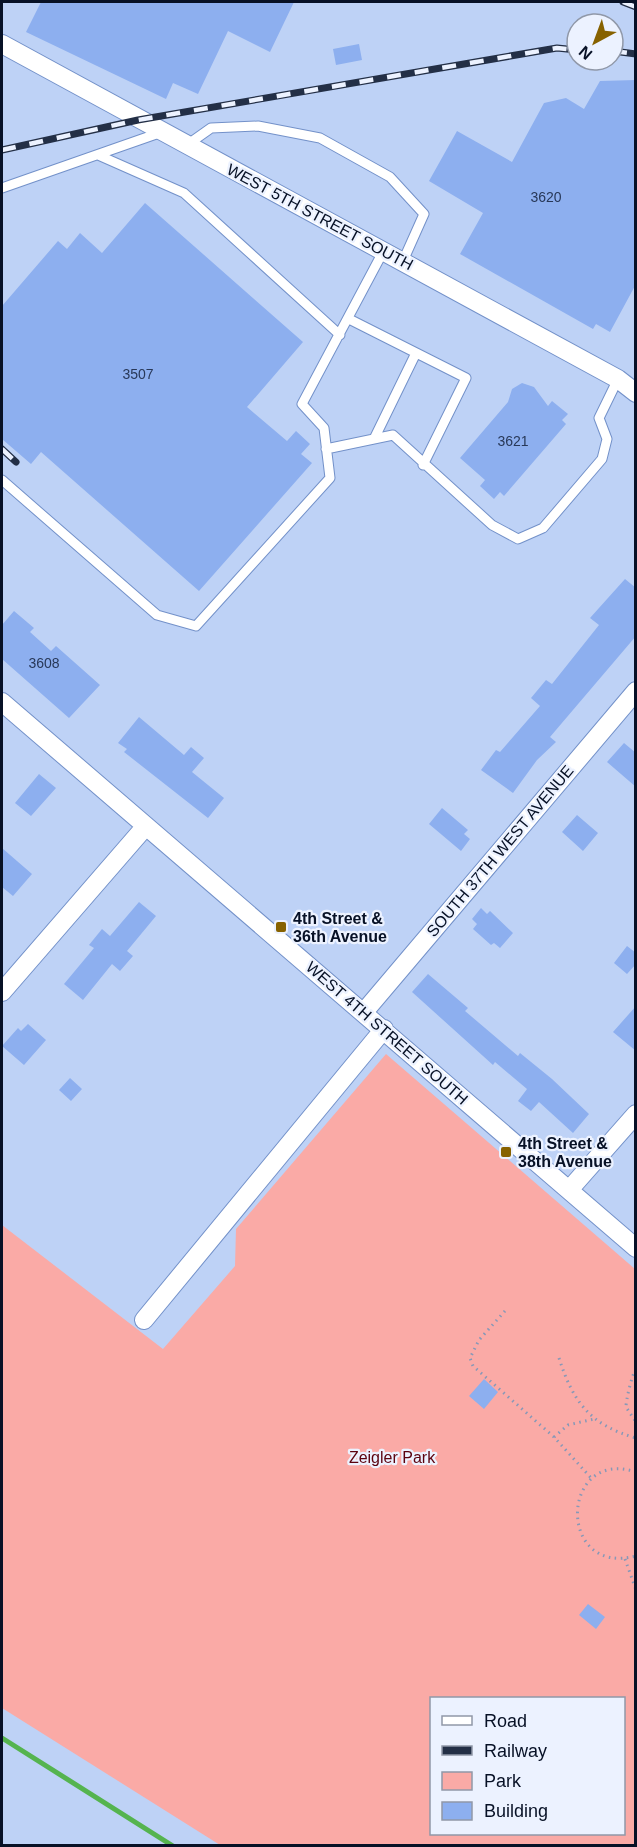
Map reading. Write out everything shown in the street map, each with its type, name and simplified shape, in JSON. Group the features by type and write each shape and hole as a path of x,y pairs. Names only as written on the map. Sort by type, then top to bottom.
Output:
{"street":[{"name":"WEST 5TH STREET SOUTH","path":"2,44 384,250 618,379 636,393"},
{"name":"SOUTH 37TH WEST AVENUE","path":"364,1012 636,691"},
{"name":"WEST 4TH STREET SOUTH","path":"2,702 636,1248"},
{"path":"2,992 145,827"},
{"path":"144,1320 384,1029"},
{"path":"569,1190 636,1114"}],"lane":[{"path":"186,145 211,128 258,126 320,138 390,177 424,214 403,261"},
{"path":"2,188 162,132"},
{"path":"98,154 184,193 340,335"},
{"path":"2,480 156,615 196,626 330,478 324,428 302,404 350,319 384,250"},
{"path":"350,319 466,378 423,465"},
{"path":"374,439 416,353"},
{"path":"327,449 393,435 423,465 492,525 518,539 543,528 602,459 607,439 599,418 618,379"}],"path":[{"path":"505,1311 479,1340 470,1358 473,1366 554,1437 592,1479"},
{"path":"560,1358 570,1388 594,1419 608,1428 636,1438"},
{"path":"636,1369 632,1374 631,1391 626,1407 636,1422"},
{"path":"554,1437 568,1425 594,1419"},
{"path":"636,1472 620,1469 592,1479 582,1489 578,1500 576,1521 579,1530 596,1551 614,1558 625,1559 636,1556"},
{"path":"625,1559 636,1590"}],"green space":[{"name":"Zeigler Park","path":"386,1054 635,1269 635,1845 220,1845 2,1708 2,1225 163,1349 235,1266 236,1229"}],"building":[{"path":"41,2 294,2 270,52 228,31 198,94 173,83 166,99 26,32"},
{"path":"359,44 362,60 336,65 333,49"},
{"path":"636,80 636,284 610,332 596,324 593,329 460,254 483,213 429,181 457,131 512,162 544,103 566,98 584,109 600,81"},
{"path":"145,203 303,342 247,407 287,441 296,431 310,444 301,454 312,463 199,591 41,452 31,464 2,439 2,306 58,241 67,249 80,233 102,253"},
{"path":"522,383 534,387 548,406 552,401 568,414 562,420 566,424 504,496 500,492 494,499 480,486 485,480 460,458 508,402 512,389"},
{"path":"625,579 636,588 636,636 550,737 556,742 537,760 513,793 481,770 496,750 500,752 540,706 531,698 546,680 552,684 599,625 590,618"},
{"path":"14,611 34,628 30,632 51,651 56,646 100,685 69,718 2,659 2,625"},
{"path":"139,717 184,755 191,747 204,758 192,772 224,798 208,818 124,752 127,749 118,743"},
{"path":"624,743 636,753 636,787 607,762"},
{"path":"39,774 56,788 31,816 15,803"},
{"path":"442,808 468,830 464,834 470,839 461,851 429,824"},
{"path":"577,815 598,833 583,851 562,832"},
{"path":"2,848 32,874 13,896 2,887"},
{"path":"139,902 156,916 127,951 133,956 120,971 112,964 83,1000 64,984 94,948 89,945 102,929 110,936"},
{"path":"481,908 487,914 490,911 513,933 500,948 494,943 491,945 473,929 477,924 472,919"},
{"path":"627,946 636,953 636,964 627,974 614,963"},
{"path":"428,974 468,1008 465,1011 518,1056 520,1053 552,1079 589,1114 573,1133 539,1102 531,1111 518,1101 527,1089 495,1062 493,1065 412,992"},
{"path":"636,1006 636,1051 613,1032"},
{"path":"28,1024 46,1040 24,1065 2,1046 18,1028 21,1031"},
{"path":"70,1078 82,1089 71,1101 59,1090"},
{"path":"484,1379 498,1392 484,1409 469,1396"},
{"path":"588,1604 605,1617 596,1629 579,1615"}],"waterway":[{"path":"2,1738 173,1846"}],"railway":[{"path":"623,2 636,7"},
{"path":"2,150 138,120 557,48 565,49"},
{"path":"625,53 636,54"},
{"path":"2,449 16,462"}],"place":[{"name":"4th Street & 36th Avenue","path":"281,927"},
{"name":"4th Street & 38th Avenue","path":"506,1152"}]}
